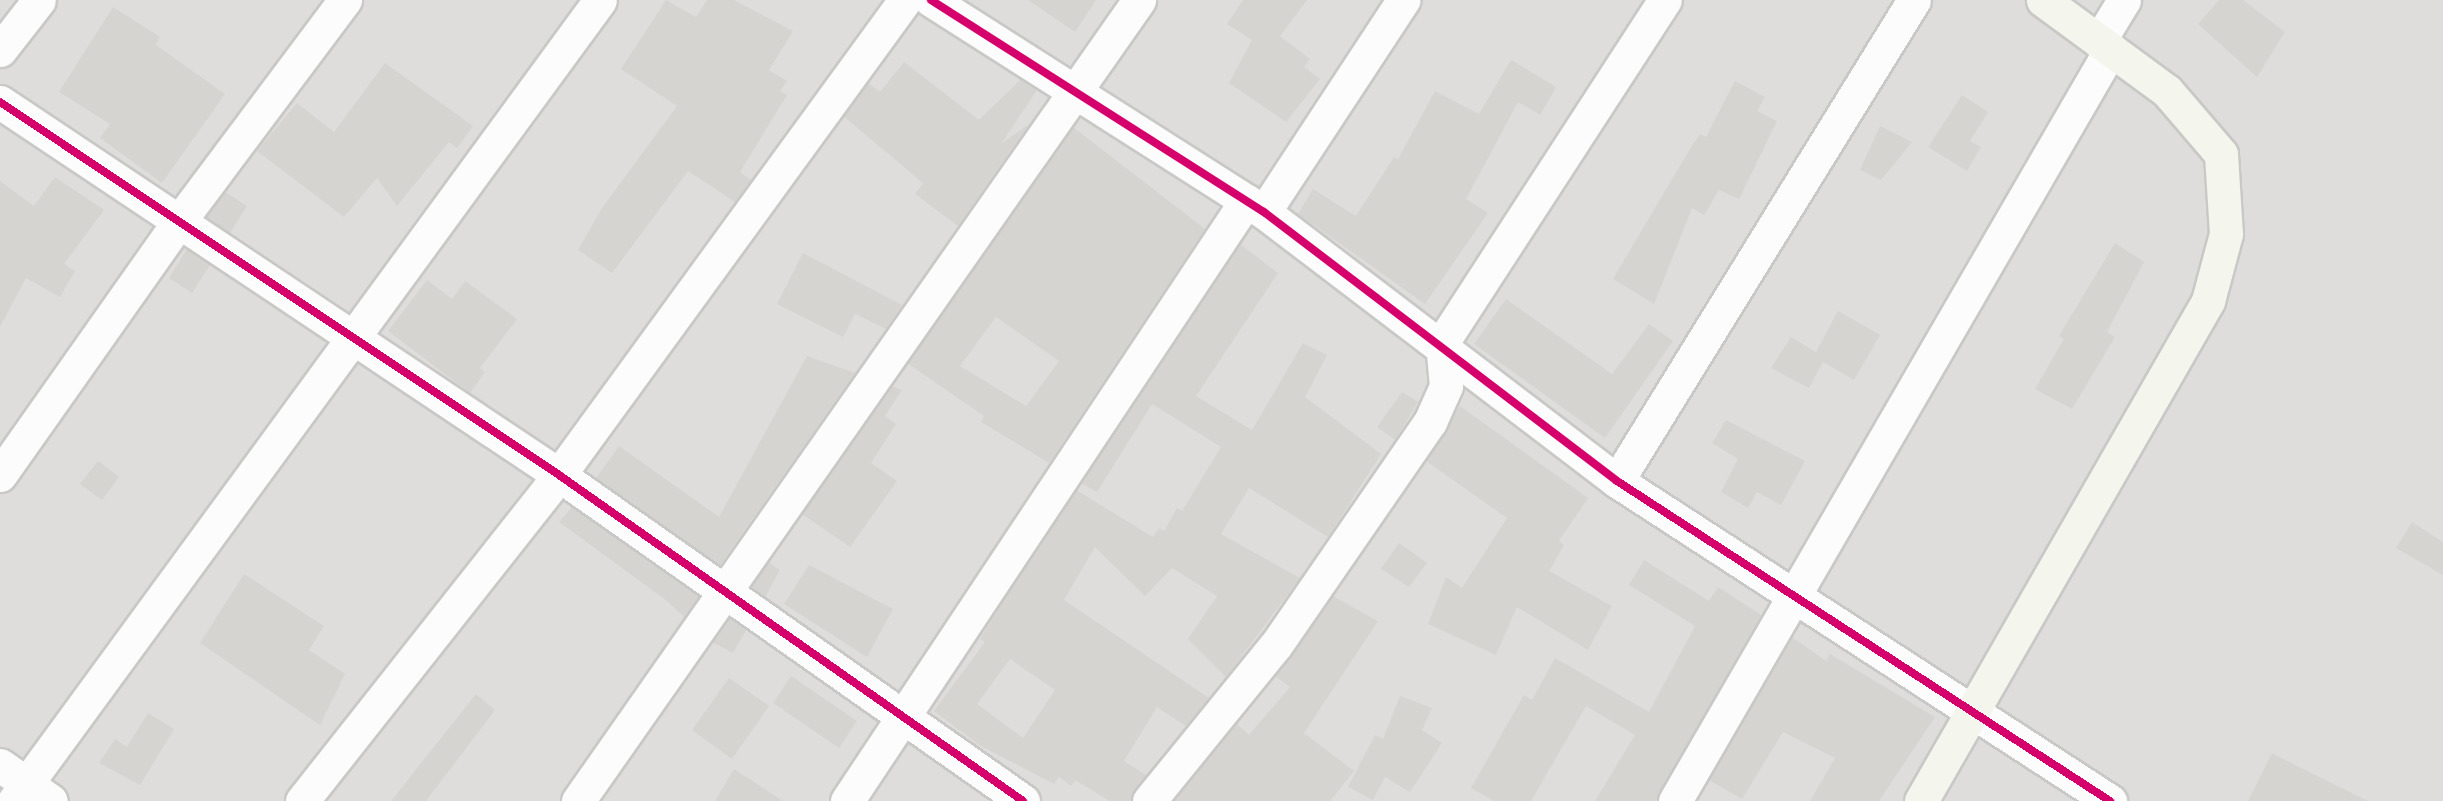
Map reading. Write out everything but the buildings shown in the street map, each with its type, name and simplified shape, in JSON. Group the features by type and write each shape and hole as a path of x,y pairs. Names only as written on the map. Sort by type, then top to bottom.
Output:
{"street":[{"path":"0,50 39,0"},
{"path":"0,475 178,223 345,0"},
{"path":"23,787 354,340 600,0"},
{"path":"302,801 559,475 905,0"},
{"path":"931,0 1255,206 1442,343 1617,481 1795,601 2110,801"},
{"path":"578,801 726,593 1139,0"},
{"path":"848,801 1255,206 1403,0"},
{"path":"1149,801 1276,645 1430,422 1446,386 1442,343 1665,0"},
{"path":"1617,481 1914,0"},
{"path":"1921,801 2208,301 2226,234 2220,154 2167,91 2043,0"},
{"path":"1675,801 1795,601 2105,45 2124,0"},
{"path":"0,102 178,223 559,475 1023,801"}],"shaded area":[{"path":"0,0 2443,0 2443,801 0,801"}],"cycle path":[{"path":"931,0 1264,212 1617,481 2110,801"},
{"path":"0,102 559,475 1023,801"}]}
